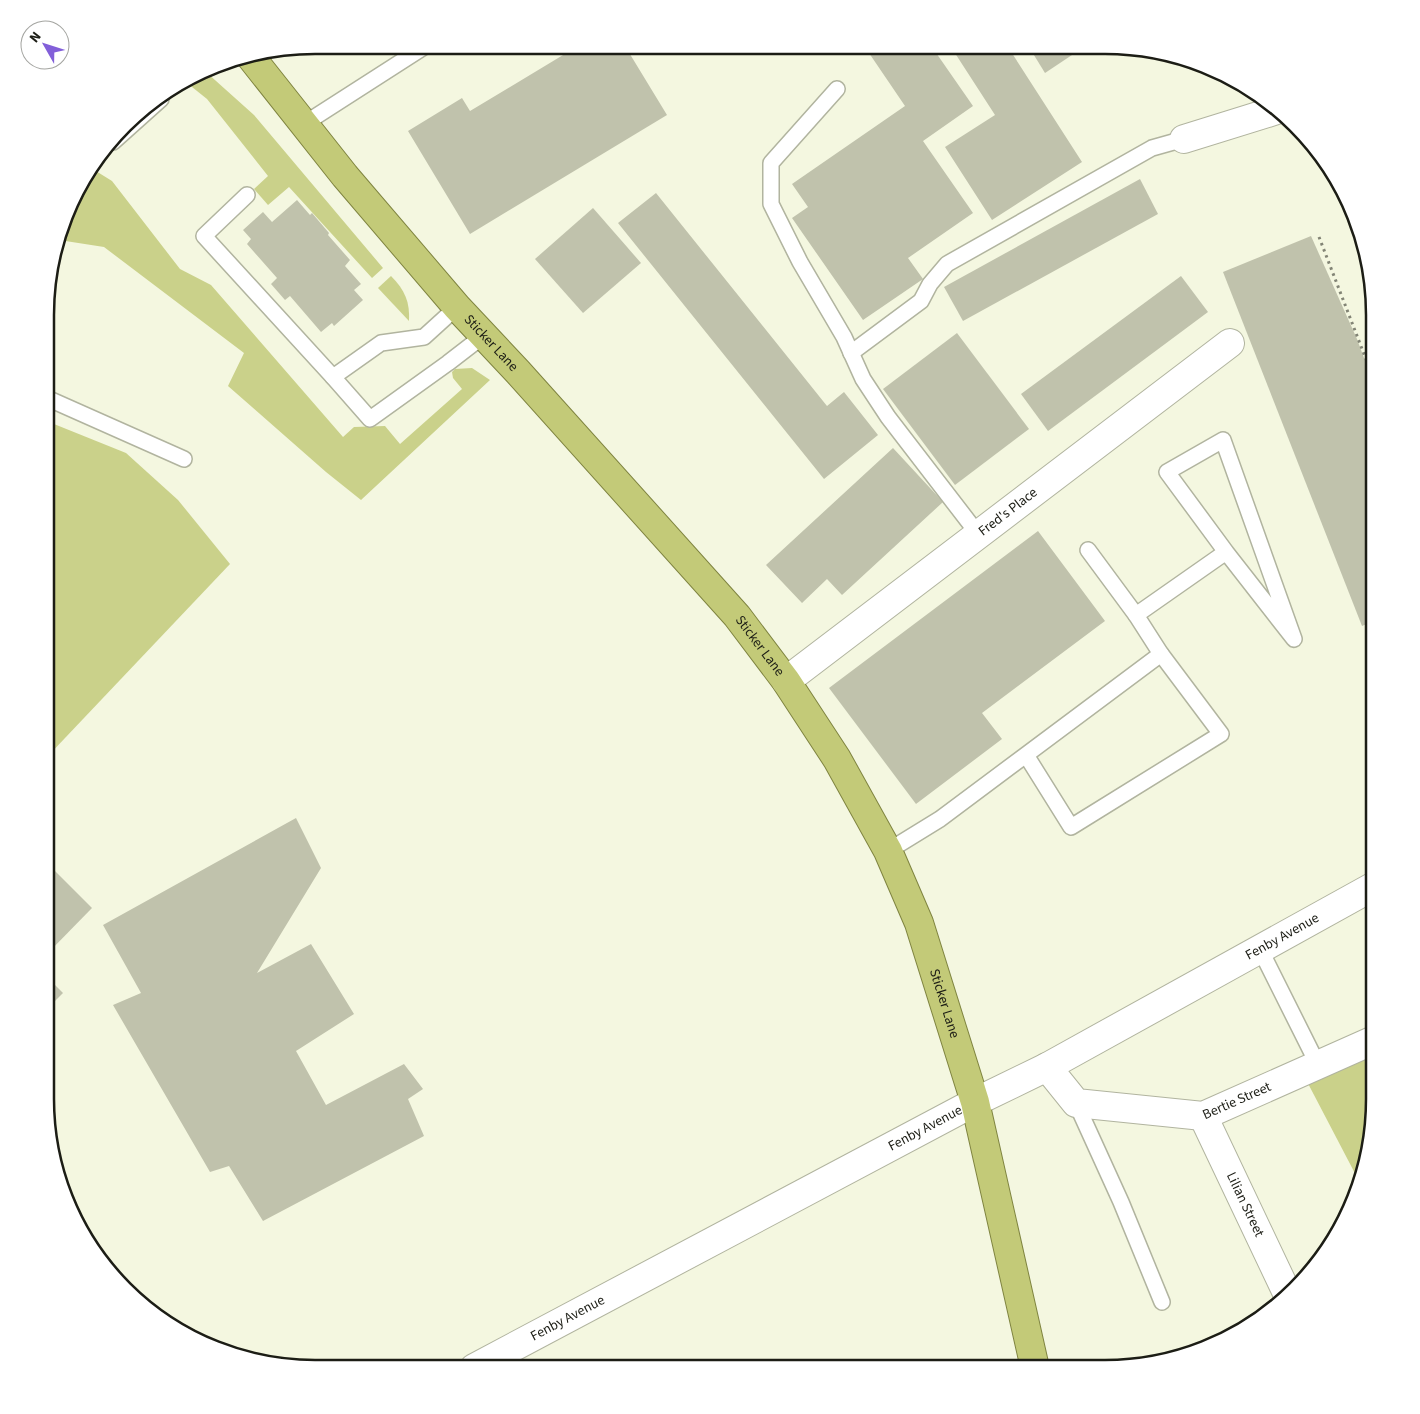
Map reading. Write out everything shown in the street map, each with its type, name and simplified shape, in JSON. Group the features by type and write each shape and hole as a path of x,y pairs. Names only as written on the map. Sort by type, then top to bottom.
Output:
{"highway":[{"name":"Sticker Lane","path":"254,61 351,184 457,307 518,372 736,616 786,682 837,759 888,851 919,923 975,1102 1033,1360"}],"street":[{"path":"1184,139 1269,112"},
{"name":"Fred's Place","path":"786,682 1230,343"},
{"name":"Fenby Avenue","path":"489,1360 975,1102 1047,1067 1366,890"},
{"name":"Bertie Street","path":"1076,1103 1203,1116 1366,1044"},
{"path":"1047,1067 1076,1103"},
{"name":"Lilian Street","path":"1203,1116 1285,1288"}],"lane":[{"path":"304,124 413,54"},
{"path":"837,89 771,163 771,204 800,262 844,337 863,379 888,417 978,534"},
{"path":"851,353 921,302 930,284 947,264 1152,148 1184,139"},
{"path":"247,195 204,236 334,377 370,419 483,336"},
{"path":"334,377 381,342 424,337 457,307"},
{"path":"54,401 184,459"},
{"path":"1223,440 1294,639 1226,552 1167,472 1223,440"},
{"path":"1026,755 1071,827 1221,734 1161,654 1136,615 1088,550"},
{"path":"1136,615 1226,552"},
{"path":"888,851 940,819 1161,654"},
{"path":"1260,949 1318,1065"},
{"path":"1076,1103 1122,1202 1162,1302"}],"path":[{"path":"1319,237 1366,359"}],"green space":[{"path":"210,76 254,115 383,268 372,278 289,187 268,205 254,189 268,176 207,99 190,86"},
{"path":"97,172 112,181 180,269 211,285 343,437 354,427 385,426 400,444 462,389 453,378 452,372 455,369 472,368 490,380 361,500 326,472 228,386 244,353 104,247 65,241 81,199"},
{"path":"391,276 400,286 406,297 409,308 409,321 378,288"},
{"path":"54,424 126,453 178,500 230,564 54,750"},
{"path":"1366,1044 1366,1116 1355,1173 1302,1072"}],"building":[{"path":"565,54 630,54 667,115 470,234 408,131 462,98 470,111"},
{"path":"870,54 937,54 973,106 923,141 973,213 908,258 923,279 863,320 792,218 808,207 792,184 905,106"},
{"path":"956,54 1013,54 1082,162 992,220 945,147 995,115"},
{"path":"1033,54 1074,54 1045,73"},
{"path":"1140,179 1158,214 963,321 944,287"},
{"path":"656,193 827,406 844,392 878,435 824,479 618,223"},
{"path":"297,200 310,215 312,213 350,260 345,266 361,284 354,290 363,300 334,326 332,323 321,332 290,296 285,300 271,284 277,278 247,244 251,239 243,230 263,212 272,222"},
{"path":"593,208 641,263 583,313 535,259"},
{"path":"1311,236 1357,339 1366,363 1366,624 1362,626 1223,272"},
{"path":"1181,276 1208,312 1048,431 1021,394"},
{"path":"957,333 1029,429 955,485 883,389"},
{"path":"893,448 943,502 842,595 827,579 802,603 766,565"},
{"path":"1038,531 1105,621 982,713 1002,739 916,804 829,688"},
{"path":"296,818 321,868 257,973 311,944 354,1014 296,1051 326,1105 404,1064 423,1089 408,1099 424,1136 263,1221 229,1166 210,1172 113,1005 141,993 103,925"},
{"path":"54,870 92,908 54,947"},
{"path":"54,984 63,993 54,1002"}]}
